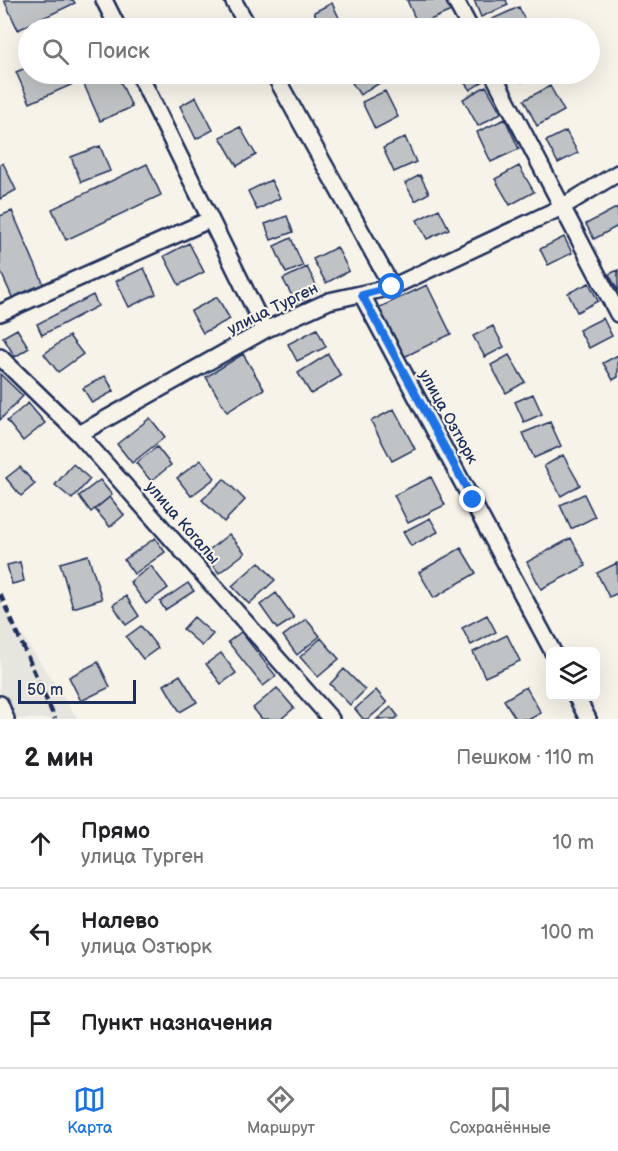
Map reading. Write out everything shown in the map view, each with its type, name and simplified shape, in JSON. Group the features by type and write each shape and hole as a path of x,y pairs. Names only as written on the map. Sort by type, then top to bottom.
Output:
{"street":[{"path":"104,0 113,18"},
{"path":"233,0 243,18"},
{"path":"455,0 465,18"},
{"path":"144,84 265,330"},
{"path":"280,84 392,287"},
{"path":"498,84 618,314"},
{"name":"улица Турген","path":"80,434 265,330 329,301 392,287 562,207 618,173"},
{"path":"0,313 209,220"},
{"name":"улица Озтюрк","path":"362,295 551,647"},
{"name":"улица Когалы","path":"0,357 80,434 331,719"},
{"path":"579,701 588,719"},
{"path":"0,704 6,719"}],"shaded area":[{"path":"0,602 78,719 0,719"}],"building":[{"path":"4,0 73,0 75,3 43,18 18,18 18,30"},
{"path":"407,0 446,0 451,11 434,18 415,18"},
{"path":"474,0 506,0 508,5 481,17"},
{"path":"332,3 339,18 317,18 314,12"},
{"path":"519,7 524,18 495,18"},
{"path":"21,84 73,84 30,103"},
{"path":"84,84 122,84 132,107 100,121"},
{"path":"353,84 378,84 360,95"},
{"path":"466,84 479,84 470,90"},
{"path":"486,86 501,113 478,126 463,99"},
{"path":"550,86 564,111 537,126 524,100"},
{"path":"385,91 398,117 375,129 362,102"},
{"path":"196,97 213,130 196,139 180,106"},
{"path":"505,119 519,149 491,162 477,132"},
{"path":"240,127 256,155 237,166 220,137"},
{"path":"566,131 578,153 558,163 546,141"},
{"path":"405,137 416,162 394,172 383,148"},
{"path":"100,146 110,171 81,182 71,157"},
{"path":"3,163 16,190 0,199 0,165"},
{"path":"147,164 161,195 66,240 52,209"},
{"path":"519,166 534,192 510,205 495,179"},
{"path":"420,175 429,193 415,201 405,183"},
{"path":"271,180 280,198 257,210 248,191"},
{"path":"618,207 618,226 594,239 586,224"},
{"path":"439,209 449,229 427,239 417,220"},
{"path":"12,211 44,285 13,299 0,270 0,216"},
{"path":"287,216 293,232 271,240 265,224"},
{"path":"564,237 572,253 548,265 540,249"},
{"path":"291,238 303,266 286,273 274,246"},
{"path":"189,243 204,272 179,285 164,256"},
{"path":"337,247 349,271 326,283 313,259"},
{"path":"307,267 319,291 296,303 283,279"},
{"path":"144,268 156,294 129,307 116,281"},
{"path":"618,270 618,291 609,274"},
{"path":"589,283 598,301 577,312 568,293"},
{"path":"427,285 451,334 402,358 378,308"},
{"path":"93,295 98,306 42,335 37,324"},
{"path":"217,297 230,319 203,333 191,311"},
{"path":"603,318 612,336 589,348 579,330"},
{"path":"493,326 504,347 485,357 473,336"},
{"path":"17,329 29,348 15,357 3,337"},
{"path":"317,329 326,347 297,361 288,344"},
{"path":"69,336 83,354 58,372 44,354"},
{"path":"243,354 264,389 227,412 206,377"},
{"path":"328,354 341,376 311,394 298,373"},
{"path":"509,355 525,382 506,393 491,365"},
{"path":"618,355 618,377 613,380 603,363"},
{"path":"0,374 23,396 0,420"},
{"path":"105,376 114,391 92,403 83,388"},
{"path":"533,394 542,414 524,422 515,402"},
{"path":"28,403 45,423 23,441 7,421"},
{"path":"394,409 415,449 392,461 371,421"},
{"path":"150,418 165,437 132,463 117,444"},
{"path":"550,422 561,446 534,458 523,433"},
{"path":"157,447 171,465 151,481 136,463"},
{"path":"563,455 580,485 561,496 544,466"},
{"path":"201,460 215,478 191,496 177,478"},
{"path":"73,464 90,479 72,499 55,485"},
{"path":"20,467 35,484 21,496 6,478"},
{"path":"431,477 445,505 408,523 394,495"},
{"path":"224,479 245,500 224,522 202,500"},
{"path":"100,480 112,495 91,512 79,496"},
{"path":"584,494 595,517 571,529 560,505"},
{"path":"110,497 124,515 110,527 95,509"},
{"path":"430,518 438,532 411,546 403,532"},
{"path":"229,534 245,553 219,573 204,554"},
{"path":"155,538 165,552 134,574 124,560"},
{"path":"571,538 586,566 541,589 527,562"},
{"path":"461,548 476,573 434,598 419,572"},
{"path":"88,555 102,599 73,608 60,563"},
{"path":"20,562 24,581 12,584 7,565"},
{"path":"259,562 275,580 249,604 232,586"},
{"path":"617,563 618,593 609,597 597,573"},
{"path":"151,566 168,588 146,604 130,582"},
{"path":"188,583 194,591 165,610 160,602"},
{"path":"276,593 294,618 277,629 260,605"},
{"path":"126,596 139,616 126,625 113,605"},
{"path":"487,615 496,632 471,645 462,628"},
{"path":"194,617 213,634 202,646 183,629"},
{"path":"306,619 320,636 297,655 283,636"},
{"path":"141,626 158,648 143,659 126,637"},
{"path":"241,632 276,676 263,686 228,642"},
{"path":"507,635 520,661 485,677 473,652"},
{"path":"321,638 339,659 318,677 300,657"},
{"path":"221,653 236,673 221,684 206,664"},
{"path":"98,662 110,687 81,701 69,677"},
{"path":"344,669 365,690 350,705 330,684"},
{"path":"180,675 197,702 180,712 164,685"},
{"path":"526,687 541,713 530,719 516,719 504,700"},
{"path":"277,688 294,708 281,719 262,719 253,708"},
{"path":"376,690 387,703 368,719 363,719 355,709"},
{"path":"391,707 398,716 395,719 377,719"}],"railway":[{"path":"0,594 55,719"}],"route":[{"path":"392,287 362,295 473,500"}]}
